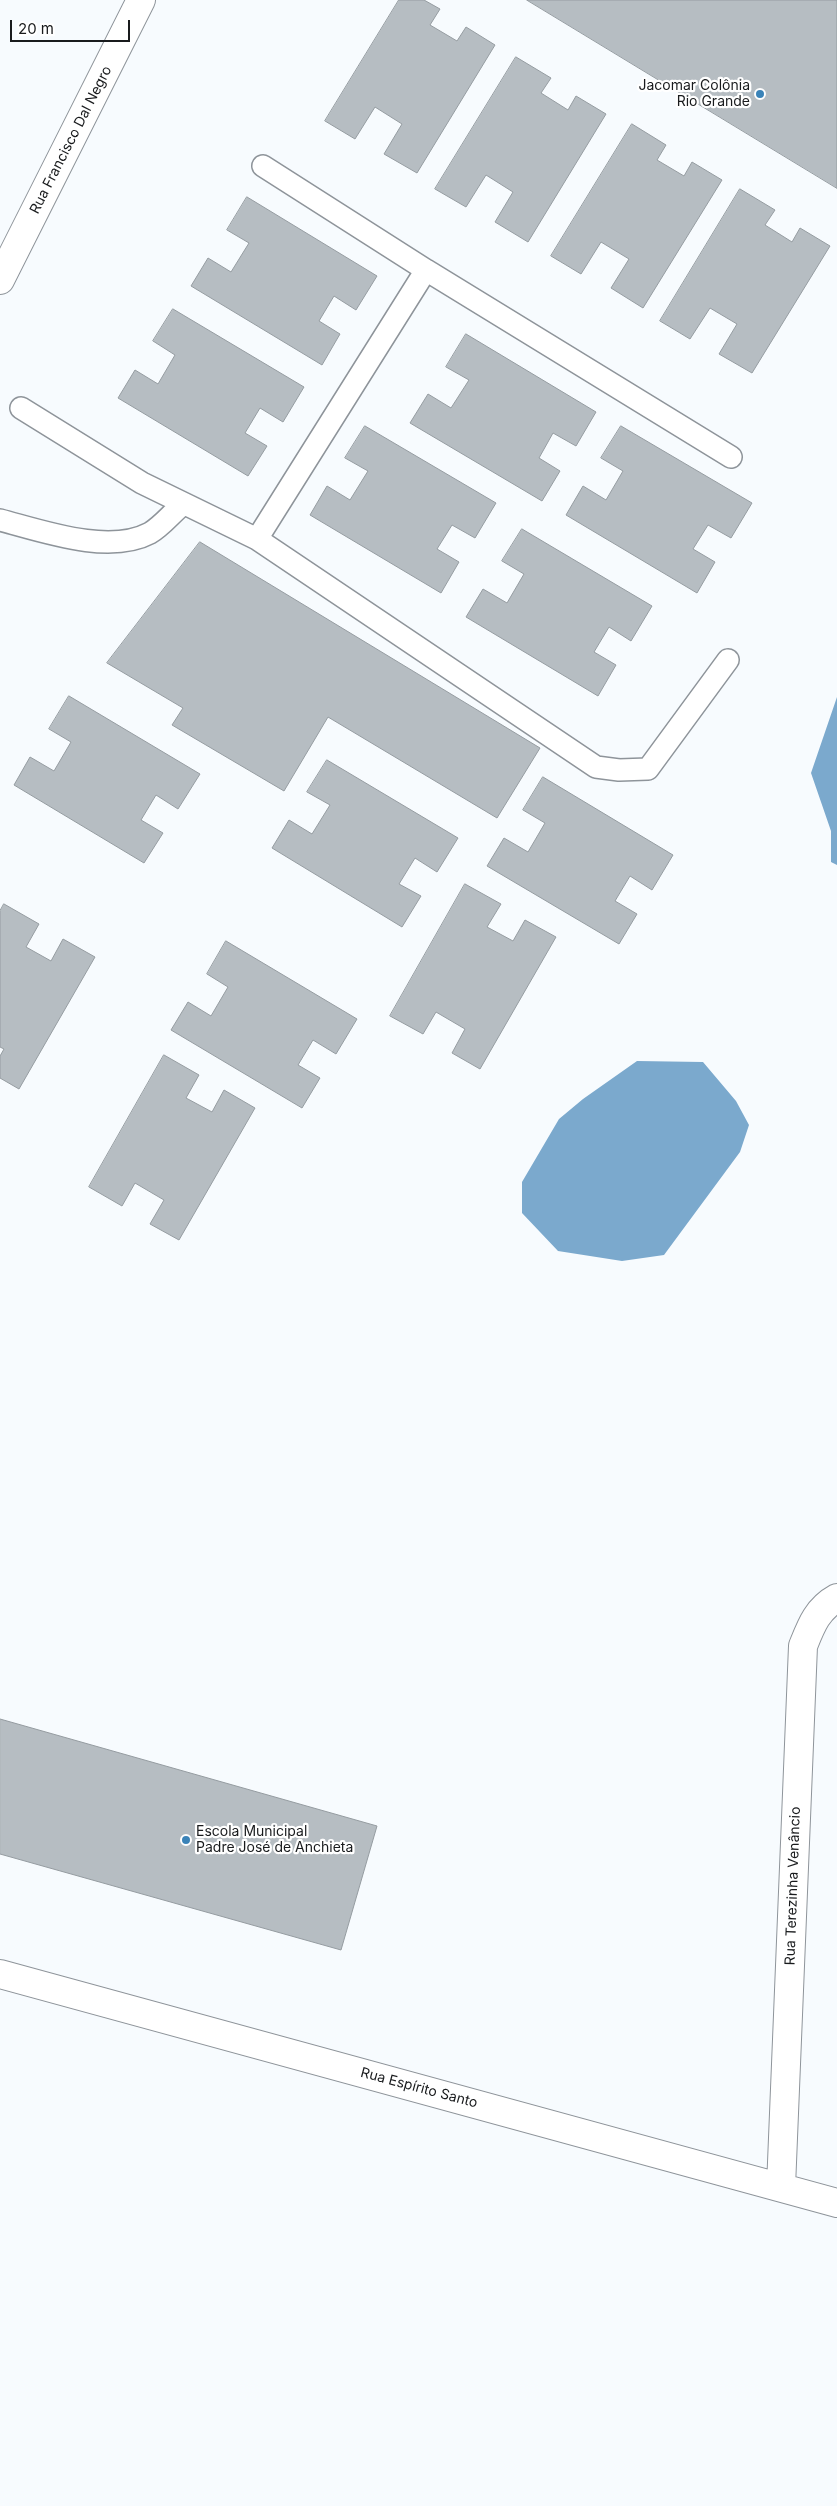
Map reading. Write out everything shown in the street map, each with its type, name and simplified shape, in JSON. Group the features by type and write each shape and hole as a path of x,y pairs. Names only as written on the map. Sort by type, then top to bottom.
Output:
{"street":[{"name":"Rua Francisco Dal Negro","path":"0,280 141,0"},
{"name":"Rua Terezinha Venâncio","path":"781,2187 804,1646 814,1618 829,1602 837,1598"},
{"name":"Rua Espírito Santo","path":"0,1974 837,2203"}],"lane":[{"path":"263,166 426,270 731,457"},
{"path":"257,538 426,270"},
{"path":"21,408 142,483 182,505 257,538 596,767 619,770 648,769 728,660"},
{"path":"0,520 70,538 120,541 150,532 182,505"}],"water":[{"path":"837,697 837,865 831,862 831,831 811,773"},
{"path":"637,1061 703,1062 736,1101 749,1125 740,1152 664,1255 622,1261 558,1251 522,1213 522,1182 559,1119 583,1099"}],"building":[{"path":"399,0 424,0 440,9 430,25 457,41 466,27 495,45 417,173 384,154 402,124 375,107 355,139 325,121"},
{"name":"Jacomar Colônia Rio Grande","path":"527,0 837,0 837,188"},
{"path":"516,57 551,78 541,93 568,110 576,96 606,114 528,242 495,222 513,192 486,175 466,207 435,189"},
{"path":"632,124 666,145 657,160 684,176 692,162 722,180 643,308 611,288 629,259 601,242 581,274 551,256"},
{"path":"740,189 775,210 765,225 792,242 800,228 830,246 752,373 719,354 737,324 710,308 690,339 660,321"},
{"path":"247,197 377,276 356,310 334,296 319,321 340,334 322,365 191,286 208,258 231,272 249,243 227,230"},
{"path":"173,309 304,387 283,422 260,408 245,433 267,446 248,476 118,398 135,370 158,384 175,355 153,341"},
{"path":"466,334 596,412 576,446 553,433 539,458 560,471 542,501 410,423 428,394 451,408 469,380 446,367"},
{"path":"365,426 496,503 475,538 452,525 437,549 459,562 441,593 310,515 327,486 350,500 368,471 345,458"},
{"path":"621,426 752,503 731,538 708,525 693,549 715,562 697,593 566,515 583,486 606,500 623,471 601,458"},
{"path":"522,529 652,606 631,641 609,627 594,652 616,665 598,696 466,617 483,589 507,603 524,574 502,561"},
{"path":"200,542 540,748 497,818 328,717 284,791 172,725 183,708 107,663"},
{"path":"69,696 200,774 178,809 156,795 141,820 163,833 144,863 14,785 30,757 54,771 71,742 49,729"},
{"path":"327,760 458,838 437,872 415,858 399,884 421,896 402,927 272,848 289,820 312,834 330,805 307,792"},
{"path":"543,777 673,855 652,890 630,876 615,901 637,914 619,944 487,866 504,838 528,852 545,823 523,810"},
{"path":"465,884 501,904 487,927 513,941 525,920 556,937 480,1069 452,1053 465,1029 436,1012 423,1034 390,1016"},
{"path":"4,904 39,924 26,947 51,961 63,939 95,957 19,1089 0,1078 0,1056 4,1049 0,1047 0,911"},
{"path":"226,941 357,1019 336,1054 313,1040 298,1065 320,1078 302,1108 171,1030 188,1002 211,1016 228,987 207,974"},
{"path":"164,1055 199,1075 186,1098 212,1112 224,1090 255,1108 179,1240 150,1224 164,1200 135,1183 122,1206 89,1187"},
{"name":"Escola Municipal Padre José de Anchieta","path":"0,1719 377,1826 341,1950 0,1854"}],"place":[{"name":"Jacomar Colônia Rio Grande","path":"760,94"},
{"name":"Escola Municipal Padre José de Anchieta","path":"186,1840"}]}
